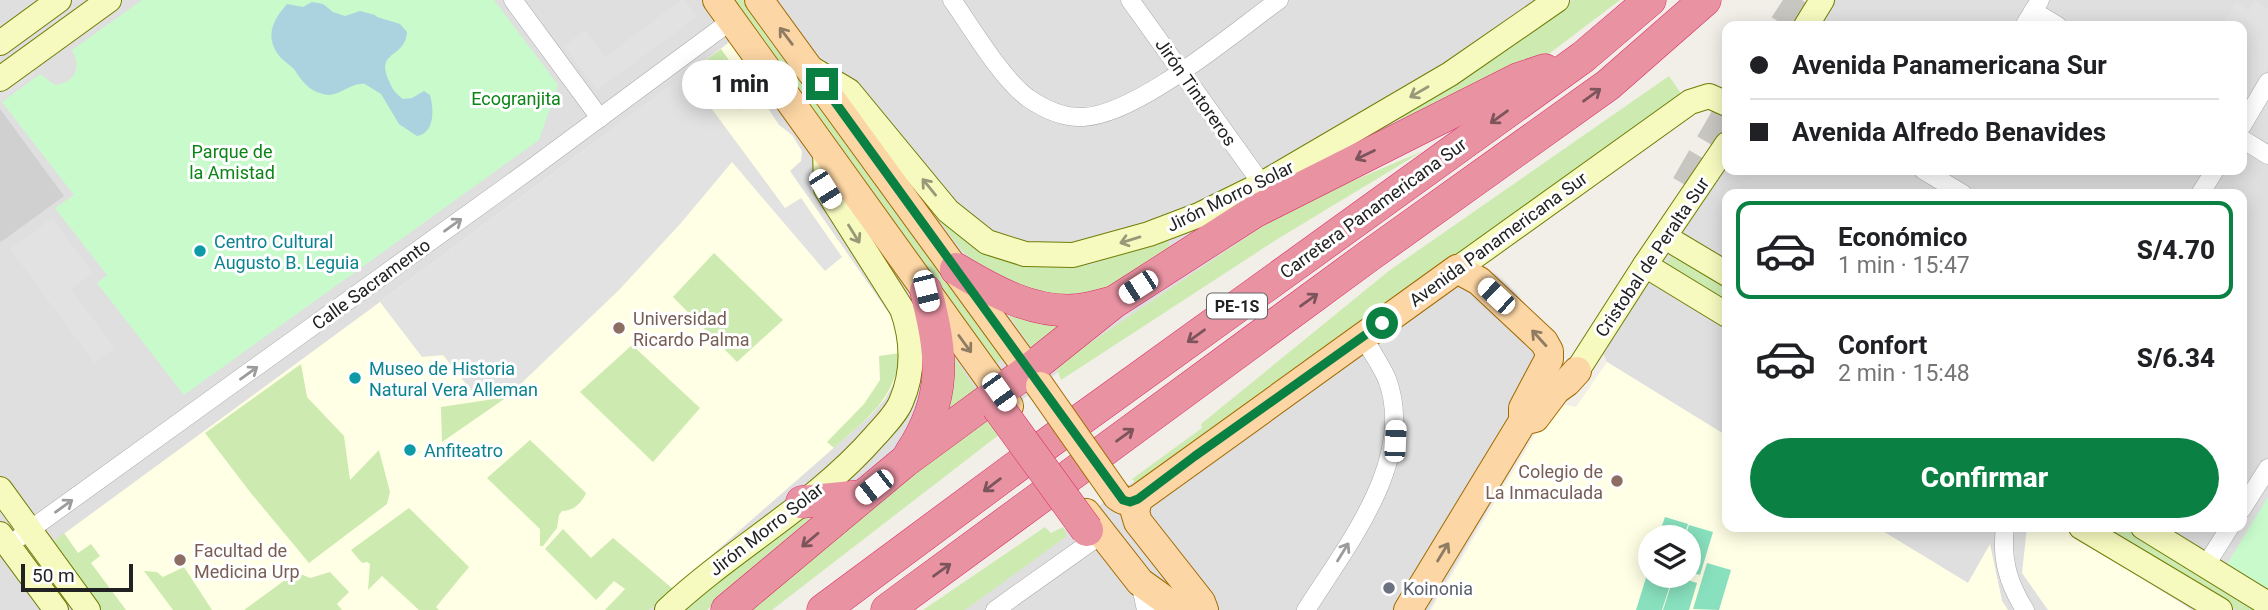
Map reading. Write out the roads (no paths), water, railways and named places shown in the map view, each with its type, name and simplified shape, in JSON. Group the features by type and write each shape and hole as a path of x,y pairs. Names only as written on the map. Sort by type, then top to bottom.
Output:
{"highway":[{"name":"Carretera Panamericana Sur","path":"823,610 1051,441 1583,57 1650,0"},
{"name":"Carretera Panamericana Sur","path":"887,610 1347,272 1608,85 1705,0"},
{"path":"727,610 904,462 1035,378 1114,302 1254,212 1518,79 1583,57"},
{"path":"956,269 1015,300 1045,309 1078,310 1114,302"},
{"path":"904,462 921,438 939,387 936,332 926,291"},
{"path":"999,400 1096,532"},
{"path":"802,502 862,496"}],"main road":[{"path":"759,0 1035,378 1128,497 1138,522 1201,602 1204,610"},
{"path":"725,10 926,291 999,400"},
{"path":"1408,610 1523,421 1523,408 1549,359 1549,351 1544,342 1479,281 1457,269"},
{"name":"Avenida Panamericana Sur","path":"1128,497 1195,456 1457,269"},
{"path":"1523,421 1535,418 1556,390 1577,371"},
{"path":"1096,532 1137,551 1160,552"},
{"path":"1096,532 1140,582 1179,610"}],"street":[{"path":"0,43 59,0"},
{"path":"0,79 109,0"},
{"path":"513,0 600,118"},
{"path":"953,0 1008,78 1027,97 1062,116 1083,117 1106,114 1136,101 1279,0"},
{"name":"Jirón Tintoreros","path":"1130,0 1262,184"},
{"name":"Jirón Morro Solar","path":"809,67 849,91 948,211 987,242 1024,254 1073,255 1106,247 1199,215 1262,184 1450,74 1557,0"},
{"path":"1809,21 1822,0"},
{"name":"Calle Sacramento","path":"4,540 30,530 600,118 725,10"},
{"path":"2032,12 2049,21"},
{"path":"2247,118 2268,82"},
{"name":"Avenida Panamericana Sur","path":"1457,269 1690,102 1709,96 1722,102"},
{"path":"2247,142 2268,155"},
{"name":"Jirón Morro Solar","path":"667,610 694,585 845,469 900,404 911,367 907,323 902,309 825,189 825,150"},
{"name":"Cristobal de Peralta Sur","path":"1577,371 1644,265 1722,151"},
{"path":"1935,175 1956,189"},
{"path":"1665,236 1722,271"},
{"path":"1680,286 1684,269 1698,257"},
{"path":"1644,265 1722,312"},
{"path":"1307,610 1371,503 1395,441 1394,408 1387,378 1363,337"},
{"path":"2247,501 2268,468"},
{"path":"0,489 88,610"},
{"path":"995,610 1096,532"},
{"path":"2004,532 2005,568 2012,589 2025,610"},
{"path":"2089,532 2220,610"},
{"path":"2151,532 2268,604"},
{"path":"2206,565 2228,532"},
{"path":"4,540 56,610"},
{"path":"1140,582 1146,610"}],"water":[{"path":"312,2 323,4 333,12 345,16 360,11 375,15 400,24 407,32 401,47 388,59 386,71 393,89 403,99 412,98 424,91 430,95 432,120 423,134 417,136 399,124 381,94 365,84 354,85 334,94 323,94 310,88 281,58 271,37 277,17 287,4 303,7"}],"tunnel":[{"path":"1788,21 1802,0"},
{"path":"1687,186 1722,126"}],"place":[{"name":"Centro Cultural Augusto B. Leguia","path":"200,251"},
{"name":"Universidad Ricardo Palma","path":"619,328"},
{"name":"Museo de Historia Natural Vera Alleman","path":"355,378"},
{"name":"Anfiteatro","path":"410,450"},
{"name":"Colegio de La Inmaculada","path":"1617,481"},
{"name":"Facultad de Medicina Urp","path":"180,560"},
{"name":"Koinonia","path":"1389,588"}],"park label":[{"name":"Ecogranjita","path":"516,98"},
{"name":"Parque de la Amistad","path":"232,161"}]}
